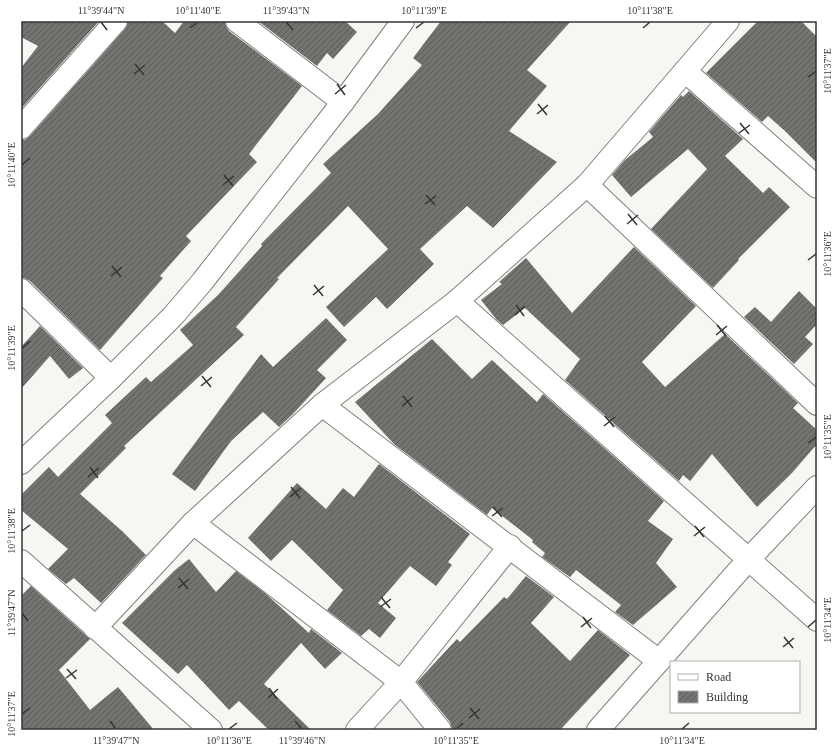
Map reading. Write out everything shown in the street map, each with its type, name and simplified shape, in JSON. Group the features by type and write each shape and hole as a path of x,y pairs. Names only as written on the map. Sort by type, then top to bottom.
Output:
{"street":[{"path":"21,128 116,21"},
{"path":"237,21 343,102"},
{"path":"21,463 111,378 173,316 202,282 343,102 403,21"},
{"path":"95,628 194,523 322,405 457,301 587,185 728,21"},
{"path":"685,71 817,187"},
{"path":"587,185 817,404"},
{"path":"21,290 111,378"},
{"path":"457,301 817,620"},
{"path":"322,405 510,546 659,661"},
{"path":"598,730 748,560 817,487"},
{"path":"194,523 401,682 440,730"},
{"path":"357,730 401,682 510,546"},
{"path":"21,561 211,730"}],"building":[{"path":"21,21 99,21 21,109 21,68 38,46 21,37"},
{"path":"128,21 162,21 175,33 184,21 225,21 229,31 302,86 249,154 257,162 186,236 191,241 160,276 163,278 100,350 30,281 21,278 21,140 25,140 30,136 125,29"},
{"path":"258,21 345,21 357,32 333,59 327,53 317,66"},
{"path":"441,21 571,21 527,70 547,86 509,131 557,162 493,228 467,206 420,249 434,264 387,309 376,297 344,327 326,307 388,249 348,206 277,278 279,279 236,327 244,335 124,446 126,448 80,494 122,531 146,555 101,603 74,578 66,584 48,569 68,549 21,510 21,495 49,467 58,477 112,423 105,415 146,377 151,382 193,345 180,330 218,295 262,246 261,244 331,173 323,164 378,114 422,65 413,58"},
{"path":"758,21 801,21 817,37 817,163 768,116 762,122 706,73"},
{"path":"689,91 743,139 725,156 763,193 769,187 790,207 738,259 739,260 713,288 651,229 707,169 688,149 631,197 612,175 625,160 653,137 649,132 681,95 683,97"},
{"path":"634,247 696,306 642,362 665,387 725,334 798,403 793,408 817,430 817,444 792,473 757,507 712,454 690,481 683,475 679,481 565,380 580,359 525,308 503,325 497,320 481,300 502,284 499,282 526,258 572,313"},
{"path":"799,291 817,309 817,324 805,337 813,344 794,364 744,317 755,307 771,322"},
{"path":"326,318 347,340 317,370 326,378 293,414 279,427 263,412 231,441 195,491 172,474 261,354 273,367"},
{"path":"40,326 83,368 69,379 50,356 21,389 21,347"},
{"path":"432,339 472,379 492,360 537,402 543,394 664,501 648,521 673,539 656,563 677,587 633,625 615,612 621,605 576,570 570,577 542,557 545,553 532,542 533,540 492,508 487,515 394,444 355,402"},
{"path":"379,464 470,534 448,562 452,565 436,586 410,566 378,603 396,618 380,638 369,629 361,636 327,610 343,590 292,540 271,561 248,538 297,483 326,509 343,488 354,497"},
{"path":"189,559 216,592 236,571 266,594 309,633 311,629 342,653 325,669 301,643 264,684 311,730 269,730 239,701 229,710 187,665 178,674 122,623 175,570"},
{"path":"526,576 554,597 531,623 570,661 598,630 630,655 560,730 452,730 450,722 417,682 457,639 460,642 504,597 507,599"},
{"path":"31,586 90,639 59,670 90,710 118,687 154,730 21,730 21,596"}]}
